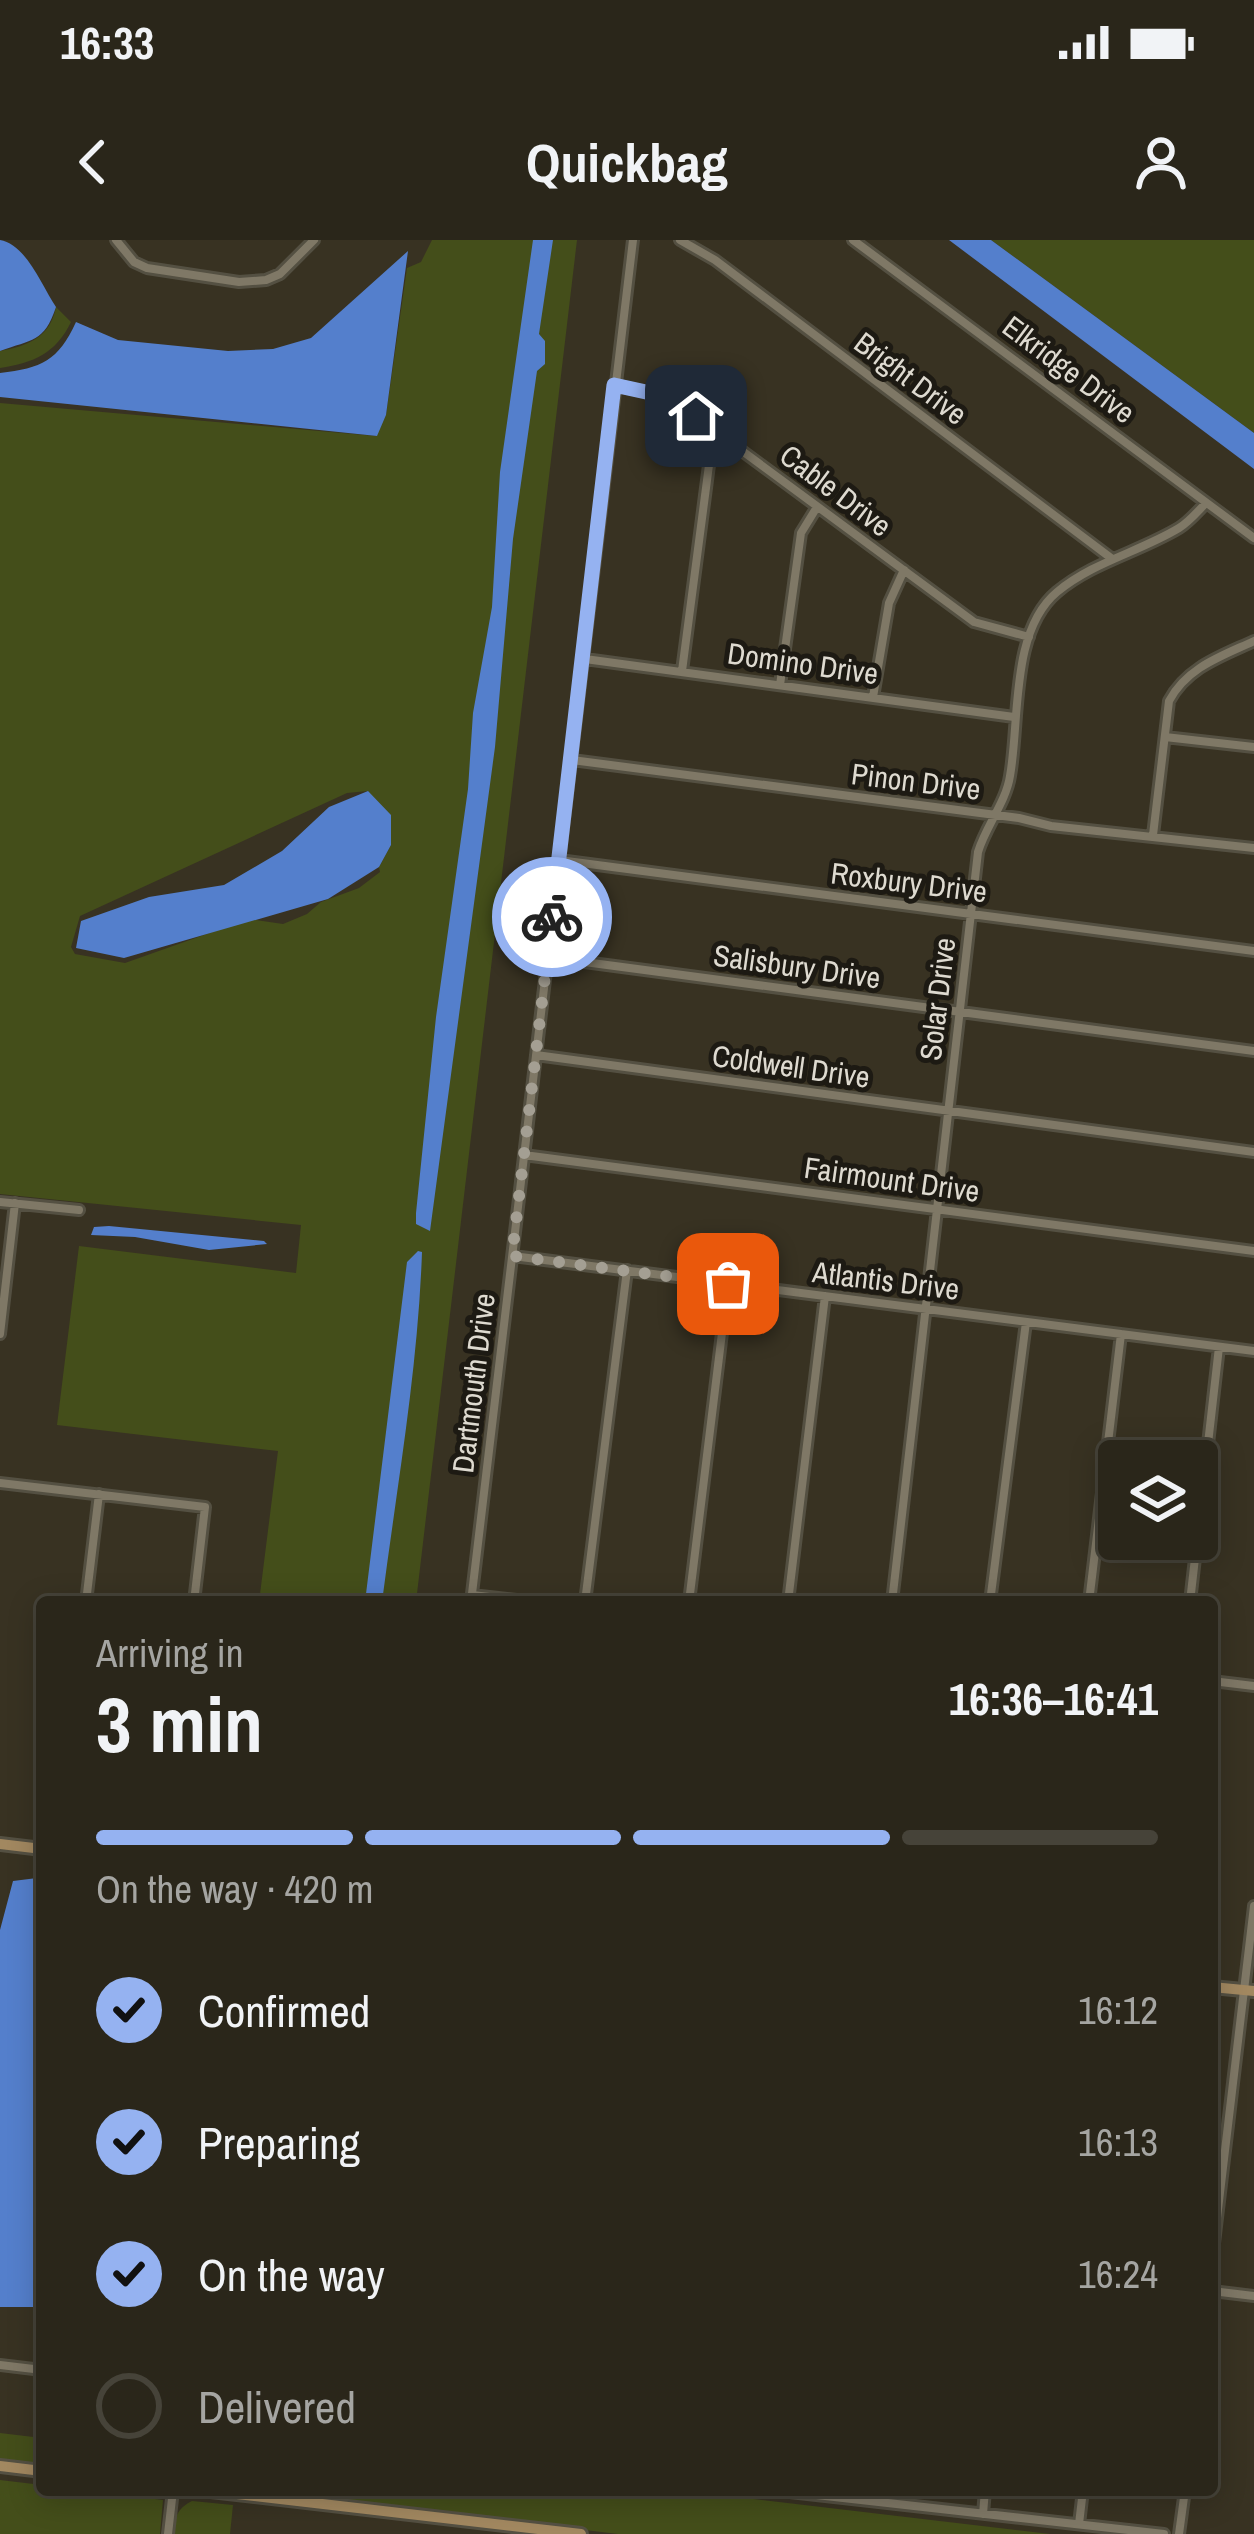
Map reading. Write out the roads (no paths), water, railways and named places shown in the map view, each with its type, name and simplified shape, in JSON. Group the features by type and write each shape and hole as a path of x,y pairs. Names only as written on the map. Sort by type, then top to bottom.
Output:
{"street":[{"path":"116,240 134,262 147,268 239,282 280,274 314,240"},
{"name":"Dartmouth Drive","path":"472,1596 633,240"},
{"name":"Bright Drive","path":"680,240 715,260 1112,558"},
{"name":"Elkridge Drive","path":"854,240 1254,538"},
{"name":"Cable Drive","path":"614,385 669,397 974,622 1029,637"},
{"path":"682,671 709,465 724,434"},
{"name":"Solar Drive","path":"893,1596 978,852 1010,779 1014,717 1029,637 1041,608 1059,590 1112,558 1181,527 1207,503"},
{"path":"780,685 801,533 818,508"},
{"path":"873,697 889,603 904,570"},
{"path":"1153,835 1169,700 1197,668 1254,641"},
{"name":"Domino Drive","path":"585,659 1014,717"},
{"path":"1166,737 1254,747"},
{"name":"Pinon Drive","path":"572,760 1051,826 1254,848"},
{"name":"Roxbury Drive","path":"559,860 1254,951"},
{"name":"Salisbury Drive","path":"548,957 1254,1051"},
{"name":"Coldwell Drive","path":"536,1055 1254,1152"},
{"name":"Fairmount Drive","path":"524,1155 1254,1251"},
{"path":"0,1202 79,1210"},
{"path":"0,1334 15,1203"},
{"name":"Atlantis Drive","path":"512,1256 1254,1351"},
{"path":"586,1596 627,1270"},
{"path":"690,1596 728,1284"},
{"path":"789,1596 825,1296"},
{"path":"991,1596 1026,1322"},
{"path":"1090,1596 1121,1334"},
{"path":"1191,1596 1219,1347"},
{"path":"0,1483 205,1507 195,1596"},
{"path":"87,1596 99,1494"},
{"path":"1218,1682 1254,1686"},
{"path":"0,1844 36,1849"},
{"path":"1218,2216 1249,1991 1254,1906"},
{"path":"1218,1988 1249,1991"},
{"path":"1218,2292 1254,2296"},
{"path":"0,2365 36,2369"},
{"path":"0,2466 36,2470"},
{"path":"168,2534 172,2496"},
{"path":"253,2496 579,2534"},
{"path":"828,2496 1164,2534"},
{"path":"884,2503 885,2496"},
{"path":"982,2514 984,2496"},
{"path":"1079,2524 1082,2496"},
{"path":"1179,2534 1183,2496"}],"water":[{"path":"0,240 25,257 56,307 41,334 0,351"},
{"path":"533,240 553,240 539,334 545,341 545,364 537,371 513,539 495,747 430,1231 416,1224 416,1213 436,1017 468,789 473,713 492,607 500,472"},
{"path":"949,240 991,240 1254,433 1254,469"},
{"path":"408,251 386,415 377,436 0,397 0,373 47,360 76,322 118,340 228,351 273,349 311,338"},
{"path":"368,791 391,815 391,845 379,867 328,899 124,958 76,948 81,921 149,897 224,885 282,851 329,807"},
{"path":"94,1227 267,1244 209,1250 91,1235"},
{"path":"422,1252 406,1427 383,1596 366,1596 407,1262"},
{"path":"36,1878 36,2307 0,2307 0,1930 13,1881"}]}
